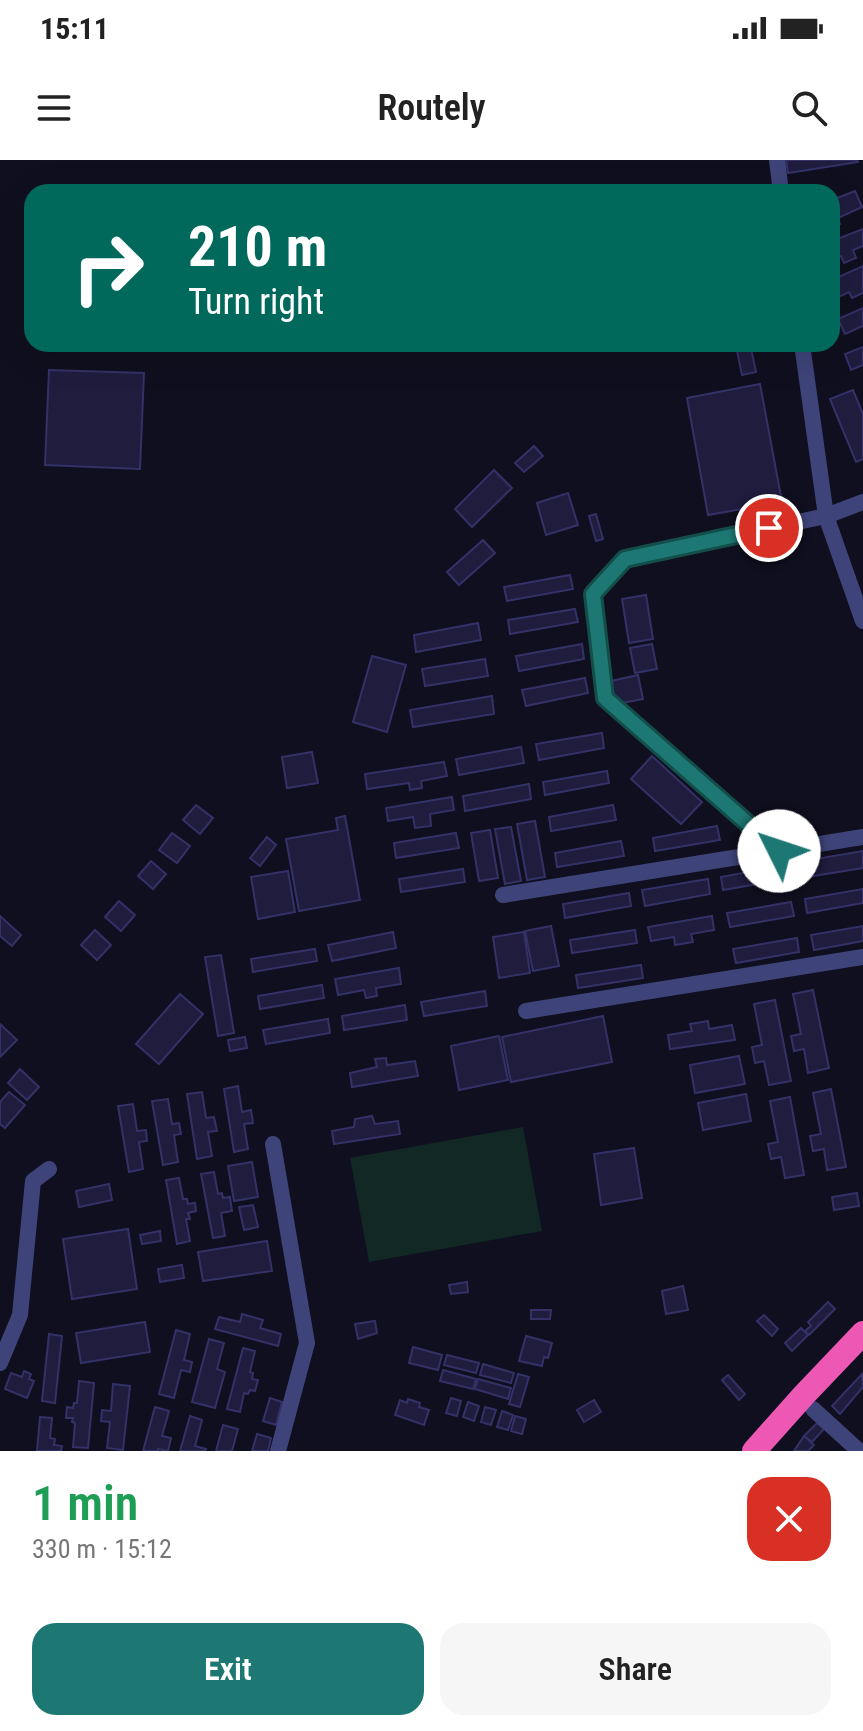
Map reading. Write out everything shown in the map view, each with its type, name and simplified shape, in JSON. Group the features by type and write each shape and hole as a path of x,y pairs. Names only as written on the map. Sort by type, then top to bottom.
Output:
{"highway":[{"path":"754,1451 863,1333"},
{"path":"775,1451 863,1355"}],"street":[{"path":"777,160 780,184"},
{"path":"803,352 826,516 863,621"},
{"path":"779,851 605,698 593,594 625,559 826,516 863,502"},
{"path":"503,895 863,837"},
{"path":"526,1011 863,957"},
{"path":"273,1144 307,1343 278,1451"},
{"path":"0,1363 20,1315 33,1181 49,1169"},
{"path":"813,1409 859,1451"}],"green space":[{"path":"523,1127 542,1231 369,1262 350,1158"}],"building":[{"path":"786,160 857,160 858,162 788,173"},
{"path":"855,191 862,207 840,217 840,197"},
{"path":"863,229 863,246 853,250 856,258 844,263 840,256 840,238"},
{"path":"863,266 863,293 852,298 849,292 840,296 840,276"},
{"path":"863,308 863,326 845,334 840,318"},
{"path":"863,347 863,365 851,370 845,354"},
{"path":"737,352 752,352 756,372 742,375"},
{"path":"49,370 144,373 140,469 45,465"},
{"path":"760,384 782,502 708,515 687,398"},
{"path":"853,390 863,414 863,459 856,462 830,399"},
{"path":"534,446 543,456 524,472 515,463"},
{"path":"494,470 512,488 472,527 455,509"},
{"path":"568,493 578,525 546,535 537,503"},
{"path":"596,514 603,539 596,541 589,516"},
{"path":"483,540 495,553 459,585 447,572"},
{"path":"570,575 573,589 507,601 504,587"},
{"path":"646,595 653,639 629,643 622,599"},
{"path":"575,609 578,622 510,634 508,620"},
{"path":"478,623 481,640 416,652 414,635"},
{"path":"582,644 584,659 519,671 516,656"},
{"path":"652,644 657,669 635,673 630,648"},
{"path":"372,656 406,665 387,732 353,722"},
{"path":"485,659 488,676 425,686 422,669"},
{"path":"638,675 643,699 616,704 611,681"},
{"path":"585,678 588,693 526,706 522,690"},
{"path":"492,696 494,714 413,727 410,710"},
{"path":"602,733 604,748 539,760 536,744"},
{"path":"521,747 524,763 459,775 456,759"},
{"path":"312,752 318,783 287,788 282,757"},
{"path":"652,756 702,802 681,824 631,779"},
{"path":"444,762 447,776 421,781 422,788 410,790 409,783 367,789 365,774"},
{"path":"607,771 609,783 545,795 543,782"},
{"path":"529,784 531,799 465,811 463,796"},
{"path":"452,797 454,810 430,814 431,826 415,828 413,817 388,821 386,808"},
{"path":"196,805 213,818 200,834 183,820"},
{"path":"613,805 616,820 551,831 549,817"},
{"path":"345,816 360,900 299,911 286,839 338,830 336,818"},
{"path":"535,821 545,877 527,880 517,824"},
{"path":"717,826 720,840 655,851 653,838"},
{"path":"511,827 521,881 505,884 495,829"},
{"path":"490,830 498,878 479,881 471,833"},
{"path":"172,833 190,846 177,863 159,850"},
{"path":"456,833 459,848 396,858 394,843"},
{"path":"267,837 276,845 260,866 250,858"},
{"path":"621,841 624,856 557,867 555,853"},
{"path":"863,851 863,868 801,878 798,862"},
{"path":"151,861 166,874 153,889 138,876"},
{"path":"785,865 787,879 723,890 721,877"},
{"path":"463,869 465,882 401,892 399,879"},
{"path":"288,871 295,912 258,919 251,877"},
{"path":"708,879 710,894 645,906 642,890"},
{"path":"863,889 863,903 807,913 805,899"},
{"path":"629,893 631,906 565,918 563,904"},
{"path":"119,901 135,915 121,931 105,917"},
{"path":"791,902 794,916 730,927 727,913"},
{"path":"0,916 21,935 12,946 0,936"},
{"path":"712,916 714,930 691,934 693,942 675,945 674,937 651,941 648,927"},
{"path":"551,926 559,966 533,971 525,931"},
{"path":"863,926 863,941 814,950 811,935"},
{"path":"95,930 111,945 97,960 81,945"},
{"path":"635,930 637,943 572,953 570,940"},
{"path":"393,932 396,948 332,961 328,945"},
{"path":"524,932 530,973 499,978 493,937"},
{"path":"797,938 799,952 736,963 733,949"},
{"path":"315,949 317,961 253,972 251,959"},
{"path":"221,955 234,1033 218,1036 205,957"},
{"path":"641,965 643,978 578,988 576,975"},
{"path":"399,968 401,984 376,988 377,996 366,998 364,990 338,995 335,979"},
{"path":"322,985 324,998 260,1009 258,996"},
{"path":"813,990 829,1068 808,1073 804,1049 794,1051 791,1036 801,1034 793,994"},
{"path":"485,991 487,1006 424,1016 421,1002"},
{"path":"180,994 203,1014 159,1064 136,1044"},
{"path":"775,1000 791,1081 769,1085 764,1061 755,1063 752,1047 762,1045 754,1004"},
{"path":"405,1005 407,1020 344,1030 342,1016"},
{"path":"603,1016 612,1062 511,1082 502,1037"},
{"path":"328,1019 330,1033 266,1044 263,1030"},
{"path":"708,1021 709,1029 732,1025 735,1040 670,1049 668,1035 692,1031 690,1024"},
{"path":"0,1024 17,1040 0,1057"},
{"path":"499,1036 508,1080 459,1090 451,1046"},
{"path":"245,1037 247,1048 230,1051 228,1040"},
{"path":"739,1056 745,1084 695,1093 690,1065"},
{"path":"386,1058 387,1065 415,1061 418,1076 352,1087 350,1073 377,1067 375,1059"},
{"path":"20,1069 39,1087 27,1100 8,1083"},
{"path":"238,1086 242,1112 251,1110 253,1123 244,1124 248,1149 234,1152 224,1089"},
{"path":"831,1089 846,1167 827,1170 824,1149 813,1151 810,1136 821,1134 813,1093"},
{"path":"9,1092 25,1105 5,1128 0,1124 0,1102"},
{"path":"202,1092 206,1118 214,1117 217,1131 208,1132 212,1156 197,1159 187,1094"},
{"path":"746,1094 751,1121 703,1130 698,1103"},
{"path":"790,1097 804,1175 785,1178 781,1157 771,1159 768,1144 778,1142 770,1101"},
{"path":"168,1099 172,1124 179,1123 181,1134 174,1135 178,1162 163,1165 152,1101"},
{"path":"133,1104 137,1131 146,1130 147,1141 139,1142 143,1169 129,1172 118,1106"},
{"path":"372,1116 375,1124 398,1121 400,1134 334,1144 332,1131 354,1127 355,1119"},
{"path":"634,1148 642,1198 601,1205 594,1154"},
{"path":"252,1162 258,1197 234,1201 228,1166"},
{"path":"214,1172 218,1194 222,1193 223,1198 230,1197 232,1211 221,1213 225,1236 213,1238 201,1174"},
{"path":"179,1178 183,1199 187,1199 188,1204 195,1203 196,1211 188,1213 190,1219 186,1219 190,1241 177,1244 166,1180"},
{"path":"109,1184 112,1200 79,1207 76,1191"},
{"path":"857,1193 859,1206 834,1210 832,1197"},
{"path":"253,1205 258,1227 244,1230 239,1207"},
{"path":"128,1229 137,1289 72,1299 63,1239"},
{"path":"160,1231 161,1241 142,1244 140,1235"},
{"path":"267,1241 272,1271 203,1281 198,1252"},
{"path":"182,1265 184,1278 160,1282 158,1269"},
{"path":"467,1282 468,1292 451,1294 449,1285"},
{"path":"683,1286 688,1310 666,1314 662,1291"},
{"path":"828,1302 835,1309 809,1335 805,1331 811,1326 808,1322"},
{"path":"531,1310 551,1310 550,1319 531,1319"},
{"path":"242,1314 263,1320 260,1328 281,1334 278,1346 215,1329 219,1317 240,1322"},
{"path":"764,1315 778,1329 772,1336 757,1321"},
{"path":"375,1321 377,1333 358,1339 355,1324"},
{"path":"145,1322 150,1352 81,1363 76,1333"},
{"path":"801,1328 808,1335 792,1351 785,1343"},
{"path":"176,1330 190,1334 184,1360 192,1362 190,1372 181,1370 174,1398 159,1394"},
{"path":"49,1334 62,1336 55,1403 42,1401"},
{"path":"526,1336 552,1343 542,1366 519,1361"},
{"path":"209,1339 224,1343 217,1369 225,1372 215,1408 192,1402"},
{"path":"413,1347 442,1355 438,1370 409,1363"},
{"path":"243,1348 255,1351 250,1372 253,1373 252,1379 258,1380 255,1391 244,1393 240,1412 227,1409"},
{"path":"447,1355 479,1363 476,1373 444,1365"},
{"path":"483,1364 514,1373 511,1383 480,1375"},
{"path":"443,1370 476,1379 473,1389 440,1381"},
{"path":"24,1371 31,1374 29,1379 34,1381 27,1398 5,1389 11,1373 22,1377"},
{"path":"518,1374 529,1377 520,1407 509,1404"},
{"path":"862,1374 863,1387 840,1414 832,1406"},
{"path":"728,1375 745,1394 739,1400 722,1380"},
{"path":"478,1379 511,1388 508,1399 475,1389"},
{"path":"79,1381 94,1383 88,1448 73,1447 75,1423 72,1422 73,1418 66,1418 67,1407 73,1408 77,1403"},
{"path":"113,1384 130,1386 123,1450 107,1448 110,1422 101,1421 102,1410 111,1411"},
{"path":"270,1398 282,1402 276,1425 263,1421"},
{"path":"451,1398 461,1401 457,1416 446,1413"},
{"path":"408,1399 429,1410 424,1425 395,1415 400,1400 407,1403"},
{"path":"594,1400 601,1412 584,1422 577,1410"},
{"path":"468,1402 479,1406 474,1421 463,1417"},
{"path":"155,1407 169,1411 162,1436 171,1438 168,1451 143,1451"},
{"path":"485,1407 496,1410 491,1425 481,1422"},
{"path":"502,1411 513,1415 508,1430 497,1427"},
{"path":"190,1416 202,1420 195,1446 205,1451 180,1451"},
{"path":"515,1416 526,1419 522,1434 511,1431"},
{"path":"40,1417 52,1418 50,1438 55,1439 54,1445 62,1446 61,1451 37,1451"},
{"path":"817,1423 824,1429 812,1442 804,1436"},
{"path":"223,1425 238,1429 232,1451 216,1451"},
{"path":"257,1434 271,1438 268,1451 252,1451"},
{"path":"804,1436 814,1445 808,1451 794,1451"}],"route":[{"path":"769,528 625,559 593,594 605,698 779,851"}]}
